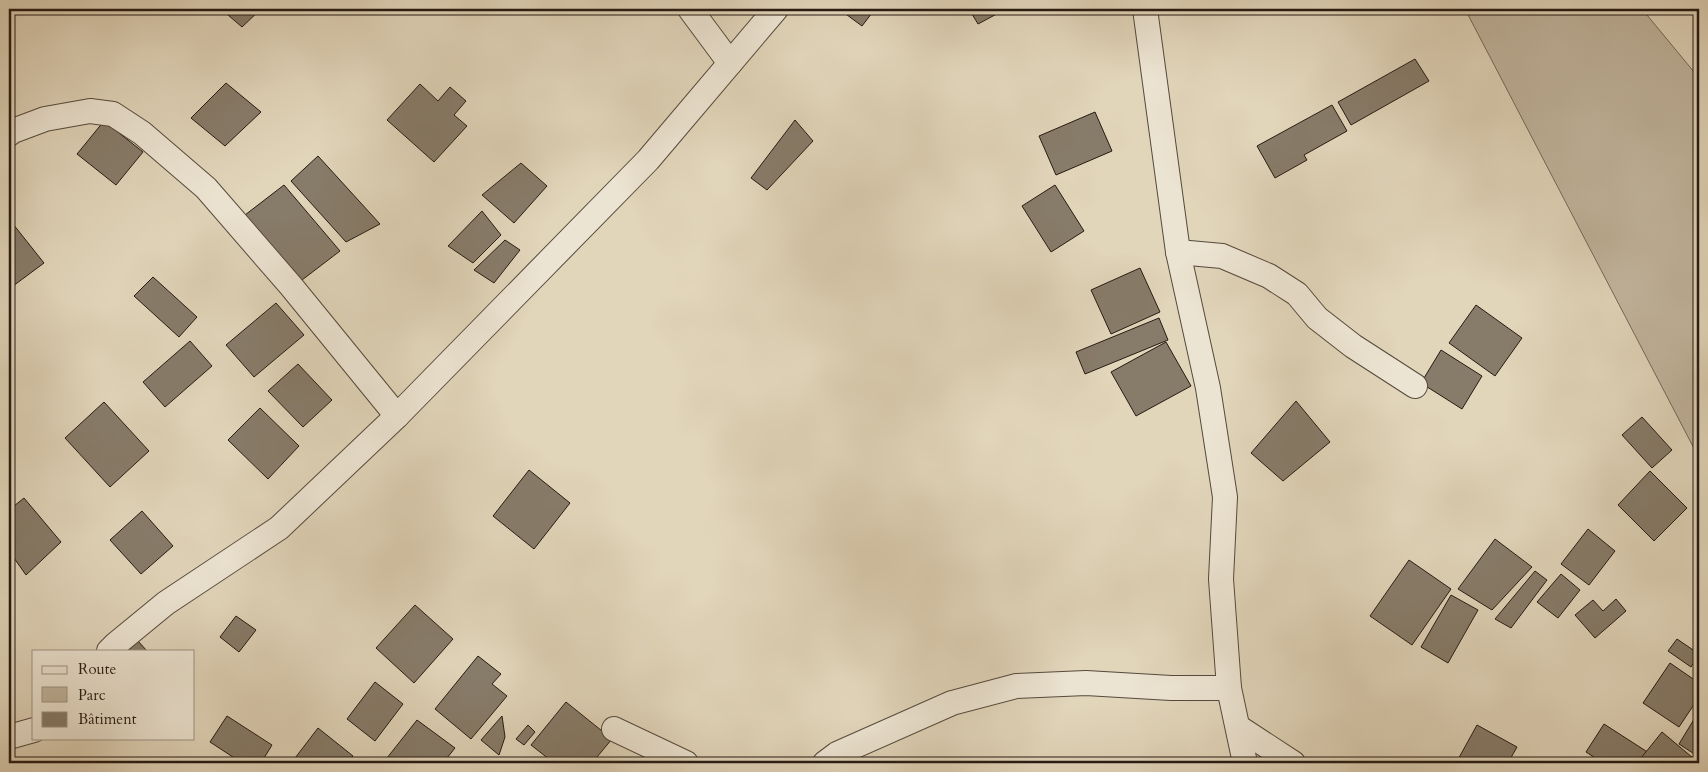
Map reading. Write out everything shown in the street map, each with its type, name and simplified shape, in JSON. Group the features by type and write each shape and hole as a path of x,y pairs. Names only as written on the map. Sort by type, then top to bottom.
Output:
{"street":[{"path":"690,9 730,63"},
{"path":"110,650 166,603 280,528 397,416 648,160 776,9"},
{"path":"1145,9 1178,252 1208,388 1225,497 1221,579 1229,688 1243,761"},
{"path":"9,134 45,119 90,110 113,114 142,133 206,188 291,286 397,416"},
{"path":"1178,252 1222,256 1269,276 1297,294 1317,318 1353,346 1414,386"},
{"path":"825,763 837,754 952,703 1016,686 1086,683 1171,688 1229,688"},
{"path":"1238,727 1293,763"},
{"path":"614,729 686,763"},
{"path":"9,737 32,731"}],"green space":[{"path":"1465,9 1642,9 1699,78 1699,458"}],"building":[{"path":"221,9 261,9 242,27"},
{"path":"839,9 875,9 862,26"},
{"path":"969,9 1006,9 978,24"},
{"path":"1415,59 1429,81 1351,125 1338,102"},
{"path":"226,83 261,112 225,146 191,118"},
{"path":"420,84 438,101 450,87 466,101 454,115 467,126 434,162 387,120"},
{"path":"1332,105 1347,131 1304,155 1307,160 1275,178 1257,146"},
{"path":"1095,112 1112,151 1056,175 1039,136"},
{"path":"795,120 813,141 767,190 751,178"},
{"path":"104,121 143,152 116,185 77,154"},
{"path":"318,156 380,224 346,242 291,181"},
{"path":"521,163 547,186 514,223 482,195"},
{"path":"284,185 340,251 302,280 245,215"},
{"path":"1055,185 1084,231 1051,252 1022,206"},
{"path":"482,211 501,235 473,263 448,246"},
{"path":"13,224 44,263 9,289 9,227"},
{"path":"505,240 520,250 494,283 474,270"},
{"path":"1140,268 1160,312 1111,334 1091,290"},
{"path":"153,277 197,317 179,337 134,296"},
{"path":"276,303 304,335 254,377 226,345"},
{"path":"1476,305 1522,338 1495,376 1449,343"},
{"path":"1159,318 1168,340 1085,374 1076,352"},
{"path":"190,341 212,366 165,407 143,382"},
{"path":"1166,342 1191,386 1136,416 1111,372"},
{"path":"1441,350 1482,376 1462,409 1421,383"},
{"path":"298,364 332,400 303,427 268,391"},
{"path":"1296,401 1330,442 1283,481 1251,453"},
{"path":"104,402 149,451 110,487 65,438"},
{"path":"260,408 299,446 268,479 228,440"},
{"path":"1642,417 1672,450 1652,468 1622,435"},
{"path":"529,470 570,503 534,549 493,516"},
{"path":"1650,471 1687,508 1654,541 1618,505"},
{"path":"24,498 61,542 26,575 9,551 9,510"},
{"path":"142,511 173,546 141,574 110,540"},
{"path":"1588,529 1615,551 1589,585 1561,564"},
{"path":"1495,539 1532,567 1492,610 1458,589"},
{"path":"1409,560 1451,589 1412,645 1370,616"},
{"path":"1535,571 1547,580 1511,628 1495,619"},
{"path":"1561,574 1580,590 1558,618 1537,602"},
{"path":"1451,595 1478,610 1448,663 1421,647"},
{"path":"1616,599 1626,611 1595,638 1575,615 1593,600 1603,611"},
{"path":"415,605 453,639 414,683 376,648"},
{"path":"236,616 256,630 239,652 220,637"},
{"path":"1677,639 1699,654 1691,667 1668,651"},
{"path":"138,641 146,650 129,650"},
{"path":"478,656 501,674 492,684 507,696 471,739 435,709"},
{"path":"1670,663 1699,683 1699,697 1679,727 1643,703"},
{"path":"375,682 403,704 375,741 347,719"},
{"path":"566,702 612,739 592,763 554,763 531,745"},
{"path":"1699,711 1699,757 1679,744"},
{"path":"227,716 272,745 261,763 242,763 210,742"},
{"path":"502,716 505,737 499,755 481,740"},
{"path":"417,720 455,748 443,763 383,763"},
{"path":"1604,724 1649,753 1643,763 1603,763 1586,752"},
{"path":"528,725 535,732 524,745 516,739"},
{"path":"1477,725 1517,747 1508,763 1456,763"},
{"path":"318,728 353,756 348,763 292,762"},
{"path":"1662,732 1699,763 1637,763"}]}
